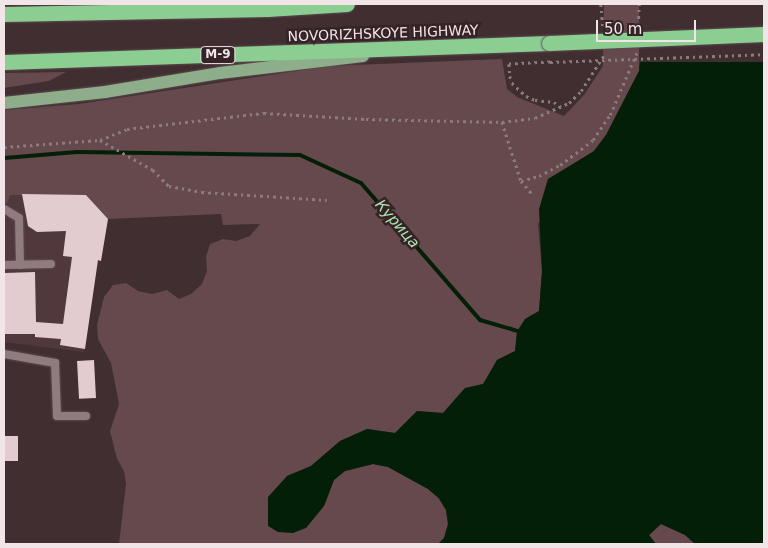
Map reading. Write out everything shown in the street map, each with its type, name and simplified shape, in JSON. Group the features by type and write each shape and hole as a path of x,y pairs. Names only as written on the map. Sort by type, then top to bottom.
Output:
{"highway":[{"name":"NOVORIZHSKOYE HIGHWAY","path":"4,14 267,9 347,4"},
{"name":"NOVORIZHSKOYE HIGHWAY","path":"4,62 764,34"}],"main road":[{"name":"М-9","path":"4,103 105,92 220,73 432,47"}],"lane":[{"path":"4,208 19,218 20,264"},
{"path":"4,265 51,264"},
{"path":"4,354 55,363 57,416 86,416"}],"path":[{"path":"601,4 603,29"},
{"path":"4,147 100,140 127,129 264,113 366,119 502,122 535,118 562,108 581,92 604,54 604,46"},
{"path":"562,108 554,102 535,100 526,96 512,83 509,64 764,54"},
{"path":"521,182 539,176 560,165 593,140 610,115 628,77"},
{"path":"502,122 521,182 533,195"},
{"path":"100,140 153,170 169,186 202,192 327,200"}],"shaded area":[{"path":"604,4 641,4 639,71 606,135 594,151 582,160 538,224 542,271 539,311 525,319 517,331 515,351 497,360 484,384 465,388 443,413 417,411 395,433 367,429 340,441 311,466 287,476 324,506 334,480 345,471 373,464 388,467 428,489 438,498 446,510 448,524 444,538 438,544 119,544 126,484 124,471 117,459 110,431 119,404 111,363 98,339 97,325 104,297 113,285 126,283 138,291 152,294 167,290 179,299 191,294 202,284 207,271 206,257 210,244 223,239 236,241 250,236 260,224 223,225 221,214 108,219 86,195 10,195 7,204 4,203 4,110 79,104 329,66 502,59 507,89 517,97 564,116 584,95 603,66"},
{"path":"764,4 764,544 695,544 685,535 661,524 649,535 656,544 438,544 444,538 448,524 446,510 439,498 428,489 388,467 373,464 345,471 334,480 324,506 306,528 293,533 278,532 268,526 268,497 287,476 311,466 340,441 367,429 395,433 417,411 443,413 465,388 483,384 497,360 515,351 517,332 525,319 539,311 542,271 539,209 548,179 594,151 606,135 639,71 641,49"},
{"path":"66,72 49,81 4,88 4,73"},
{"path":"10,195 86,195 108,219 101,261 98,261 84,352 4,342 4,213"},
{"path":"661,524 685,535 695,544 656,544 649,535"}],"pier":[{"path":"639,4 764,4 764,62 639,62"}],"building":[{"path":"22,194 86,195 108,219 101,261 98,260 85,349 60,345 61,339 35,337 35,334 5,334 4,273 35,272 36,322 63,324 72,257 63,256 66,231 37,232 28,226"},
{"path":"94,360 96,398 79,399 77,361"},
{"path":"4,436 18,436 18,461 4,461"}],"waterway":[{"name":"Курица","path":"4,158 77,152 300,155 361,183 480,320 521,332"}]}
